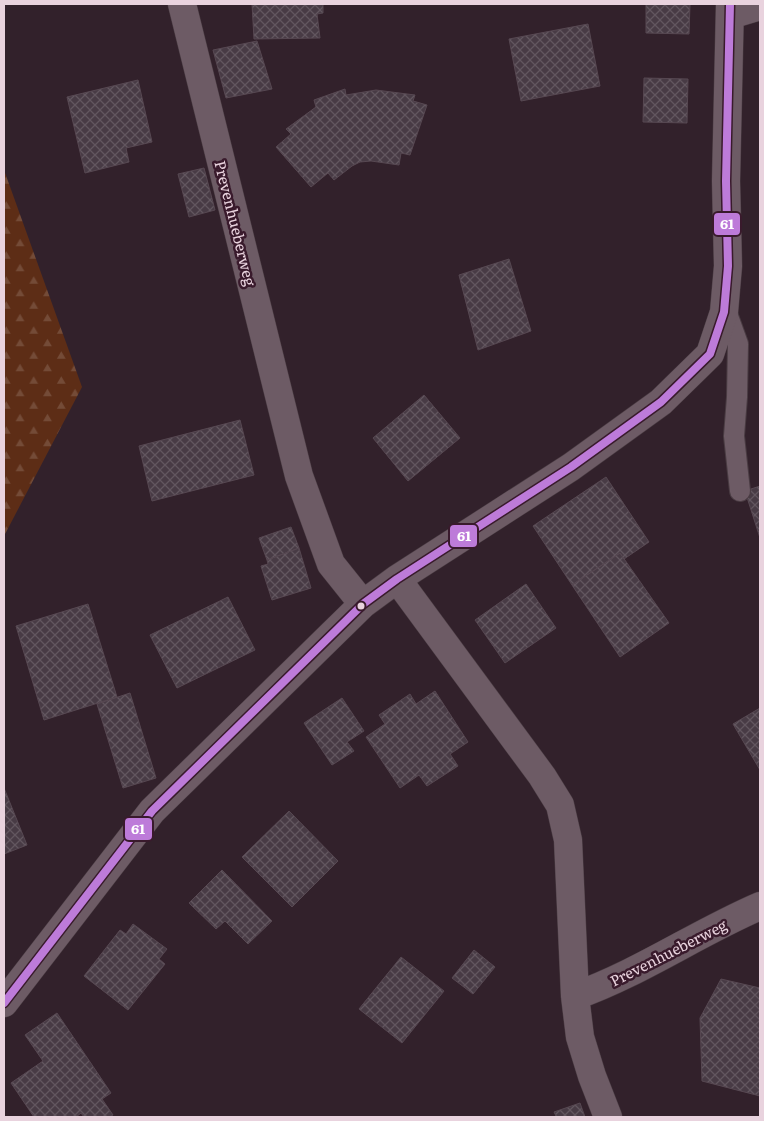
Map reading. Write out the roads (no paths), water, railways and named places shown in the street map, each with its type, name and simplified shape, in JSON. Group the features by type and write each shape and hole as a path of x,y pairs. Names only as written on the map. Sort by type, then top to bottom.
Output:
{"street":[{"name":"Prevenhueberweg","path":"182,4 299,476 331,564 363,604"},
{"path":"4,1003 152,811 363,604 397,579 571,467 661,402 710,354 725,308 728,266 726,181 730,10 760,6"},
{"path":"397,579 542,776 560,805 568,840 580,1037 592,1076 608,1117"},
{"name":"Prevenhueberweg","path":"576,996 618,979 737,916 760,906"}],"lane":[{"path":"725,308 738,344 734,436 740,491"}]}
